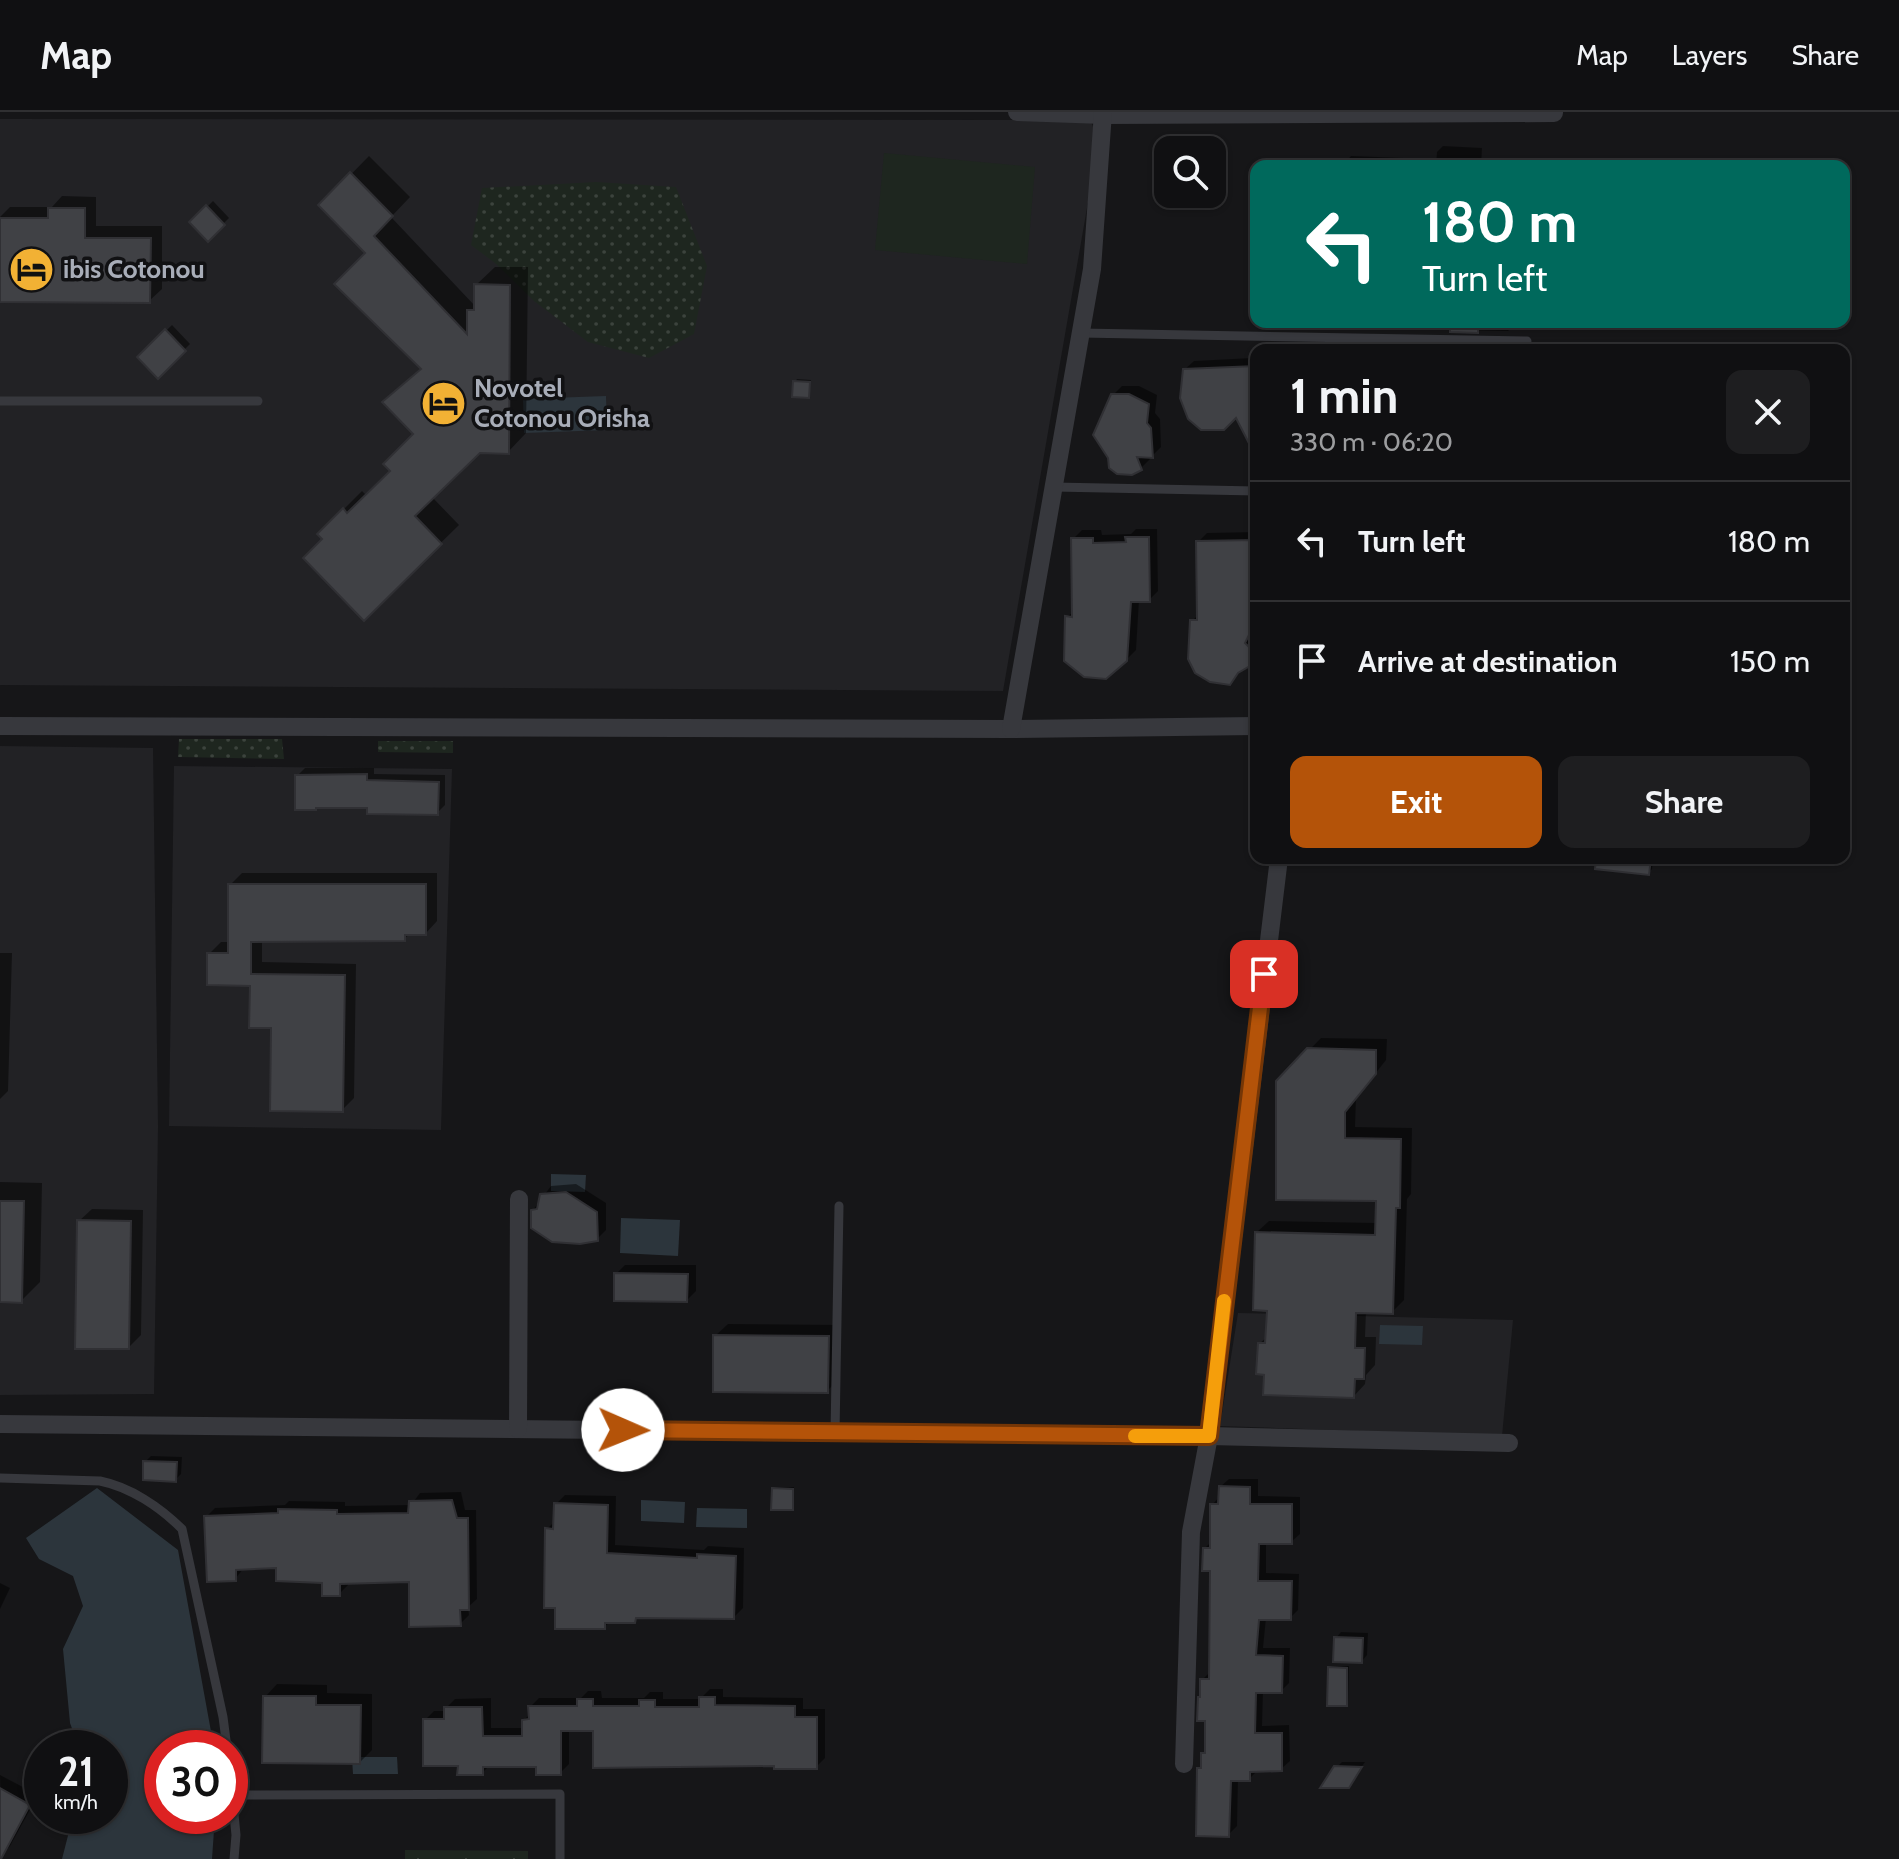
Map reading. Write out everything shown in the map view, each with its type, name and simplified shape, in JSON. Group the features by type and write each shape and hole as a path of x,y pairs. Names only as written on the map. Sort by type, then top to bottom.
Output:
{"street":[{"path":"1017,112 1554,113"},
{"path":"1011,729 1092,269 1104,114"},
{"path":"0,726 1011,729 1250,726"},
{"path":"1184,1764 1191,1532 1209,1436 1278,864"},
{"path":"518,1429 519,1199"},
{"path":"0,1424 1209,1436 1509,1443"}],"lane":[{"path":"1081,333 1527,341"},
{"path":"0,401 258,401"},
{"path":"1054,487 1250,491"},
{"path":"835,1433 839,1206"},
{"path":"0,1478 115,1484 127,1488 182,1529 225,1730"},
{"path":"248,1795 560,1794 560,1859"},
{"path":"234,1859 236,1834"}],"shaded area":[{"path":"0,119 1090,120 1099,139 1003,691 0,685"},
{"path":"606,396 607,430 524,433 523,399"},
{"path":"0,746 153,748 158,1126 154,1394 0,1395"},
{"path":"174,766 452,769 441,1130 169,1126"},
{"path":"551,1174 586,1175 585,1192 551,1191"},
{"path":"621,1218 680,1220 678,1256 620,1253"},
{"path":"1238,1313 1513,1320 1502,1436 1220,1426"},
{"path":"1380,1325 1423,1326 1422,1345 1379,1344"},
{"path":"97,1488 178,1550 211,1730 144,1730 144,1834 214,1834 212,1859 62,1859 68,1834 128,1834 128,1730 73,1730 63,1649 83,1606 73,1576 39,1559 26,1538"},
{"path":"641,1500 685,1502 684,1523 641,1521"},
{"path":"697,1508 747,1509 747,1528 696,1527"},
{"path":"352,1757 397,1757 398,1774 353,1774"}],"green space":[{"path":"884,153 1035,167 1027,264 875,250"},
{"path":"596,182 676,187 707,266 694,334 649,358 588,342 534,301 495,263 471,245 482,188"},
{"path":"179,739 282,739 284,759 178,757"},
{"path":"378,741 453,741 453,753 378,752"},
{"path":"405,1850 528,1851 528,1859 405,1859"}],"building":[{"path":"350,172 393,216 374,236 467,334 467,310 474,310 474,284 510,285 509,454 480,453 415,516 442,544 364,621 303,558 322,539 317,534 343,508 347,513 390,471 383,464 413,434 382,402 421,369 334,284 365,253 318,205"},
{"path":"206,205 225,225 208,242 189,222"},
{"path":"48,208 85,208 85,238 151,238 150,303 0,302 0,218 48,218"},
{"path":"1450,328 1478,328 1478,333 1450,332"},
{"path":"165,329 186,351 158,379 137,357"},
{"path":"1250,366 1250,445 1236,418 1224,430 1201,430 1188,419 1180,398 1183,369"},
{"path":"793,381 810,382 809,398 792,397"},
{"path":"1111,394 1129,394 1149,404 1147,423 1151,428 1153,458 1137,457 1142,470 1132,475 1117,474 1109,468 1108,458 1093,435"},
{"path":"1125,537 1149,537 1150,602 1131,602 1127,661 1106,679 1084,677 1064,661 1065,616 1072,617 1071,538 1093,538 1093,543 1126,542"},
{"path":"1250,540 1250,633 1245,643 1250,648 1250,666 1238,673 1230,685 1210,682 1195,673 1188,659 1190,620 1197,620 1196,541"},
{"path":"367,774 367,780 439,782 438,815 367,814 367,808 295,810 295,775"},
{"path":"1595,864 1650,864 1649,875 1595,869"},
{"path":"228,884 426,884 426,935 405,935 405,941 251,942 251,974 345,975 343,1112 270,1111 271,1028 249,1028 250,986 207,985 207,953 228,953"},
{"path":"1307,1048 1376,1050 1376,1074 1345,1112 1345,1138 1401,1139 1393,1314 1356,1313 1355,1348 1365,1348 1364,1379 1355,1379 1354,1398 1263,1395 1264,1375 1256,1374 1258,1343 1265,1343 1267,1311 1253,1310 1255,1232 1375,1235 1376,1201 1276,1200 1276,1081"},
{"path":"566,1192 597,1212 598,1241 580,1244 552,1242 531,1228 531,1210 537,1209 540,1194"},
{"path":"0,1201 24,1201 22,1303 0,1302"},
{"path":"77,1220 131,1221 129,1349 75,1349"},
{"path":"614,1273 688,1274 687,1302 614,1301"},
{"path":"713,1335 829,1336 828,1393 713,1392"},
{"path":"143,1461 177,1462 176,1482 143,1480"},
{"path":"1219,1486 1250,1487 1250,1504 1292,1504 1292,1544 1259,1544 1258,1581 1292,1581 1291,1620 1259,1620 1256,1655 1283,1656 1282,1693 1256,1693 1255,1733 1282,1733 1282,1771 1250,1772 1250,1781 1231,1781 1229,1837 1196,1836 1197,1768 1201,1768 1201,1753 1205,1753 1205,1721 1197,1721 1198,1697 1200,1679 1209,1679 1210,1571 1202,1571 1203,1548 1210,1548 1210,1504 1218,1504"},
{"path":"772,1488 793,1489 793,1510 771,1510"},
{"path":"452,1500 457,1518 468,1518 469,1610 460,1610 461,1626 409,1627 409,1582 340,1584 340,1596 322,1596 322,1583 276,1581 276,1568 236,1570 236,1581 207,1582 204,1516 278,1513 278,1509 337,1510 337,1514 408,1513 409,1501"},
{"path":"554,1503 608,1505 607,1553 697,1558 697,1554 736,1556 734,1619 636,1618 635,1623 605,1623 605,1629 555,1629 555,1608 544,1608 545,1528 553,1529"},
{"path":"1334,1637 1363,1638 1362,1663 1333,1662"},
{"path":"1328,1667 1347,1668 1347,1706 1327,1706"},
{"path":"263,1696 316,1696 316,1705 361,1705 360,1764 262,1763"},
{"path":"699,1697 715,1697 715,1705 795,1706 795,1717 817,1717 817,1769 774,1769 774,1766 593,1768 593,1731 561,1731 561,1775 536,1775 536,1767 483,1767 483,1775 457,1775 458,1766 423,1766 423,1719 444,1719 444,1707 482,1707 483,1736 522,1736 522,1720 529,1719 528,1706 577,1706 577,1699 593,1699 593,1706 639,1706 639,1700 655,1700 655,1707 699,1707"},
{"path":"1334,1766 1362,1767 1349,1788 1320,1788"},
{"path":"0,1788 24,1802 24,1816 0,1859"}],"slow traffic":[{"path":"1135,1436 1209,1436 1224,1301"}],"place":[{"name":"ibis Cotonou","path":"32,269"},
{"name":"Novotel Cotonou Orisha","path":"443,403"}],"route":[{"path":"623,1430 1209,1436 1264,974"}]}
